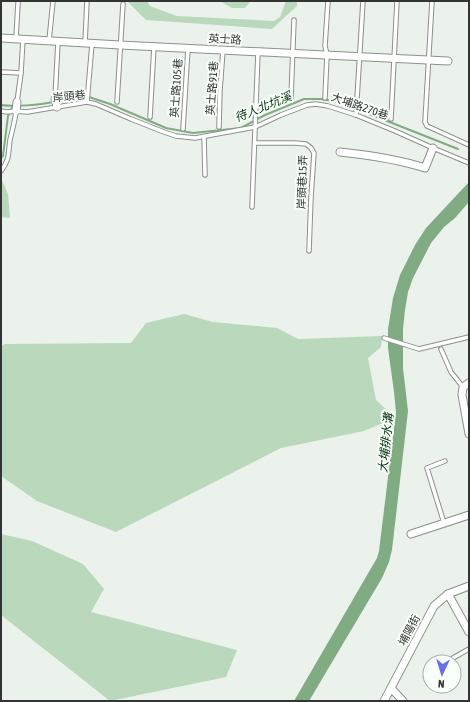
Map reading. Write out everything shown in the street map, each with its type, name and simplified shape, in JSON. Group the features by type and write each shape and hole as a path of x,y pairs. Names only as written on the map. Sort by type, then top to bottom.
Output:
{"street":[{"name":"英士路","path":"1,38 49,40 88,44 448,61"},
{"path":"55,98 57,106"},
{"path":"16,111 17,102"},
{"path":"340,152 391,159 425,168 433,148"},
{"path":"466,385 462,395 469,434"},
{"path":"411,534 469,515"},
{"name":"埔陽街","path":"384,701 434,606 448,594 469,586"},
{"path":"448,594 469,632"},
{"path":"391,688 403,701"}],"lane":[{"path":"49,40 53,1"},
{"path":"87,1 87,102"},
{"path":"325,98 327,55 325,46 328,1"},
{"path":"356,115 363,1"},
{"path":"391,118 397,1"},
{"path":"432,1 425,122 427,126 469,145"},
{"path":"17,102 20,73 18,3"},
{"path":"117,102 123,4"},
{"path":"291,98 294,20"},
{"path":"55,98 58,41"},
{"path":"150,117 154,46"},
{"name":"英士路105巷","path":"183,129 188,48"},
{"name":"英士路91巷","path":"219,127 223,50"},
{"path":"252,207 258,52"},
{"path":"1,72 20,73"},
{"name":"岸頭巷","path":"1,111 27,112 87,102 96,104 131,120 176,136 195,138 204,137"},
{"name":"大埔路270巷","path":"255,127 307,105 316,104 328,106 356,115 469,163"},
{"path":"1,171 9,158 10,140 16,119 16,111"},
{"path":"205,175 204,137 255,127"},
{"name":"岸頭巷15弄","path":"255,143 306,144 314,153 309,251"},
{"path":"384,338 419,349 469,337"},
{"path":"441,349 450,372 466,385"},
{"path":"444,523 427,468 445,461"},
{"path":"460,654 469,649"}],"shaded area":[{"path":"127,1 147,1 150,6 177,16 274,21 280,17 286,1 297,1 297,6 272,29 146,20"},
{"path":"220,1 251,1 245,8 232,8"},
{"path":"1,178 8,194 10,218 1,217"},
{"path":"469,182 469,202 455,218 444,227 431,243 413,278 408,292 403,329 403,368 408,411 392,550 389,562 382,578 309,701 294,701 377,558 379,551 396,412 388,348 388,329 393,298 400,275 415,245 426,228"},
{"path":"184,314 213,322 277,328 298,339 382,336 381,347 368,358 376,400 389,412 388,421 364,431 281,448 116,532 37,501 1,476 1,346 5,344 131,343 146,323"},
{"path":"1,534 32,541 83,564 104,589 91,612 237,650 226,677 110,701 1,615"}],"waterway":[{"name":"待人北坑溪","path":"58,101 86,96 110,104 166,128 193,133 241,128 265,115 304,99 321,99 339,102 458,149"},
{"name":"待人北坑溪","path":"1,105 13,106 53,102"},
{"path":"1,158 3,156 8,116 13,106"}],"water label":[{"name":"大埔排水溝","path":"386,443"}]}
